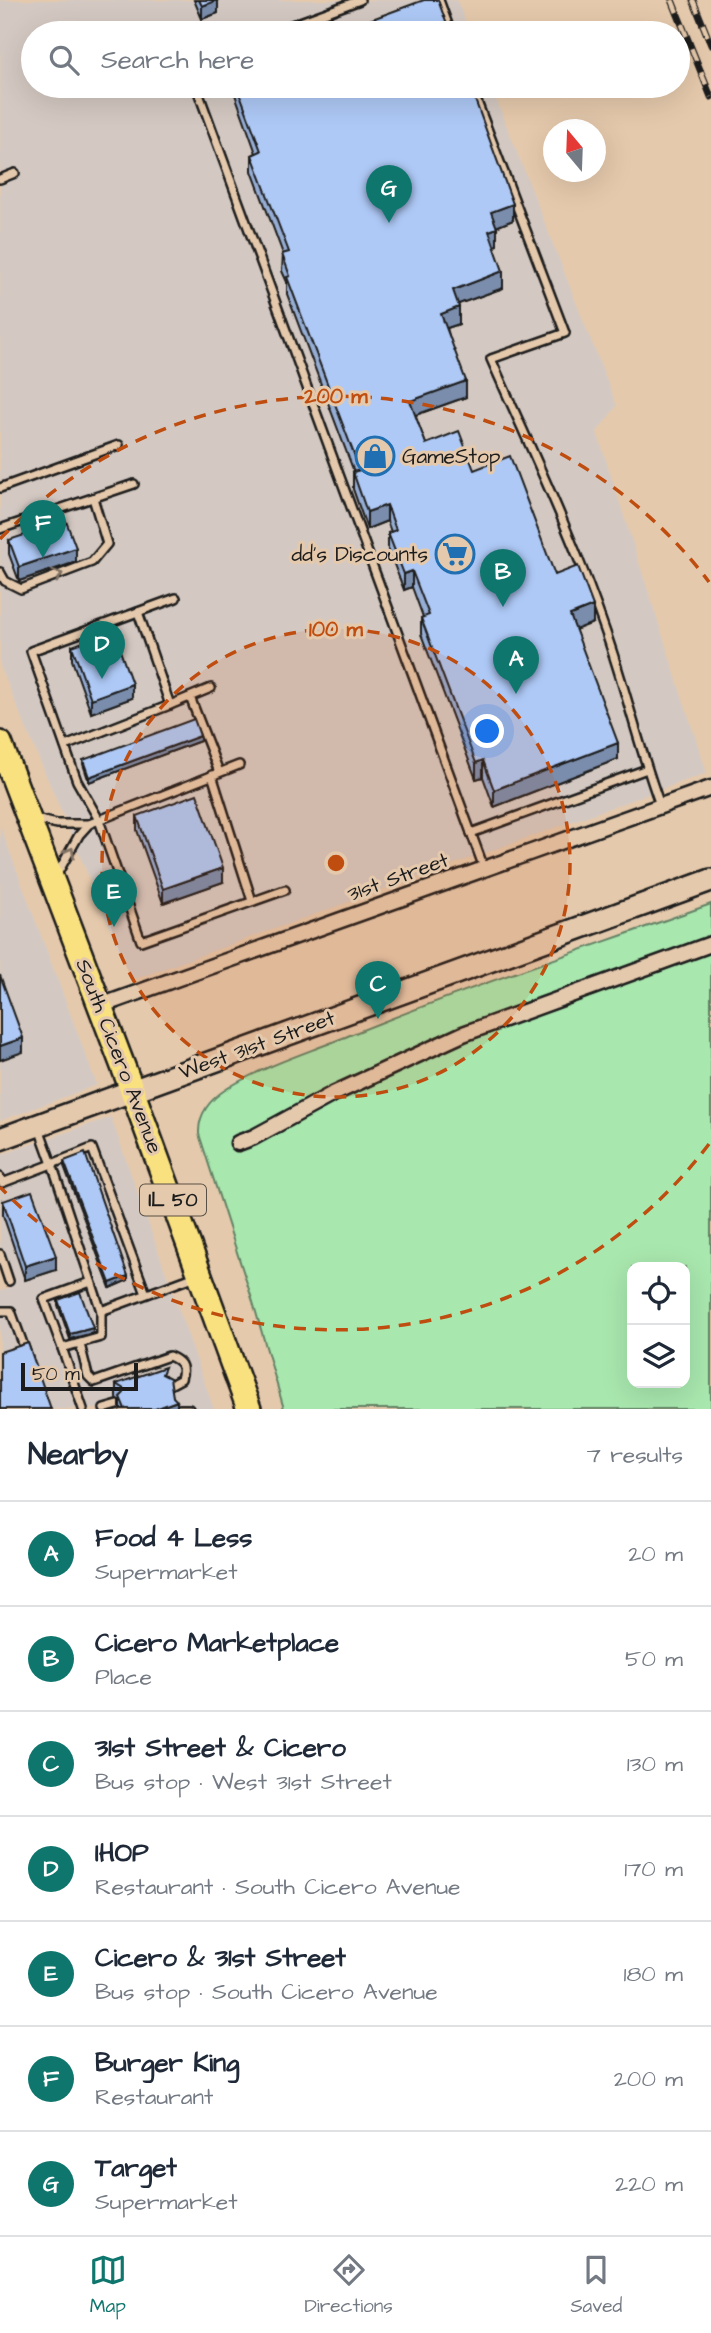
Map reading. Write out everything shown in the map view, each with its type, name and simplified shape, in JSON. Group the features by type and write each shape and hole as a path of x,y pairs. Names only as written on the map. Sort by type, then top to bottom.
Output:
{"main road":[{"name":"South Cicero Avenue","path":"0,743 132,1090 248,1409"},
{"name":"West 31st Street","path":"0,1139 711,880"}],"street":[{"name":"31st Street","path":"100,1006 711,788"},
{"path":"238,1143 333,1094 463,1034 711,944"}],"lane":[{"path":"303,21 360,0"},
{"path":"439,0 447,21"},
{"path":"201,98 484,868"},
{"path":"476,98 565,333 491,359 607,634 660,805"},
{"path":"0,179 15,173"},
{"path":"0,488 119,445"},
{"path":"0,529 134,484"},
{"path":"0,572 5,581 20,589 92,562 107,544 93,498"},
{"path":"176,598 31,651 77,781 99,820 141,940 285,890"},
{"path":"138,612 170,705"},
{"path":"65,746 211,688"},
{"path":"190,697 216,774 252,901"},
{"path":"29,818 57,824 89,824 239,765"},
{"path":"471,833 647,769"},
{"path":"53,882 79,835 89,824"},
{"path":"38,1124 101,1311 101,1336 62,1348"},
{"path":"0,1177 2,1183 92,1148 146,1294"},
{"path":"0,1254 9,1281"},
{"path":"101,1311 200,1274"},
{"path":"83,1409 44,1299 91,1282"},
{"path":"0,1311 11,1311 26,1351 23,1355"},
{"path":"80,1344 88,1376 94,1382 169,1356 183,1366 183,1373 181,1379 168,1386"},
{"path":"104,1409 118,1405"},
{"path":"179,1409 189,1409"}],"shaded area":[{"path":"0,0 457,0 465,21 21,21 21,98 496,98 617,406 597,432 707,773 132,980 0,666"},
{"path":"0,825 97,1085 0,1121"},
{"path":"111,1117 214,1409 0,1409 0,1291 11,1287 0,1254 0,1155"}],"green space":[{"path":"711,904 711,1409 284,1409 199,1134 206,1107 228,1088 257,1072 439,1000"}],"building":[{"path":"199,0 218,0 202,6"},
{"path":"424,0 438,0 446,21 367,21"},
{"path":"241,98 474,98 513,204 491,212 497,228 489,231 503,271 453,290 459,307 441,314 466,381 410,401 426,444 459,431 474,470 510,456 555,575 578,566 593,606 570,615 618,743 494,790 483,760 476,763 421,618 429,615 412,571 404,574 388,533 396,530 387,505 367,512 353,472 360,470 287,277 290,276 282,254 289,252 252,155 261,151"},
{"path":"66,521 76,548 19,567 9,540"},
{"path":"113,631 132,684 91,699 72,646"},
{"path":"194,719 200,736 89,777 83,760"},
{"path":"197,794 223,868 163,889 137,816"},
{"path":"0,975 23,1038 0,1046"},
{"path":"85,1153 128,1276 110,1283 64,1161"},
{"path":"32,1191 56,1256 25,1266 3,1201"},
{"path":"80,1292 93,1328 70,1334 58,1300"},
{"path":"28,1343 51,1409 0,1409 0,1352"},
{"path":"165,1367 162,1374 170,1378 173,1397 177,1401 155,1409 125,1409 120,1397 124,1389 116,1384"}],"railway":[{"path":"672,0 680,21"},
{"path":"693,0 711,45"},
{"path":"690,45 711,97"}],"place":[{"name":"Target","path":"389,223"},
{"name":"GameStop","path":"375,456"},
{"name":"dd's Discounts","path":"455,554"},
{"name":"Burger King","path":"43,558"},
{"name":"Cicero Marketplace","path":"503,607"},
{"name":"IHOP","path":"102,679"},
{"name":"Food 4 Less","path":"516,694"},
{"name":"Cicero & 31st Street","path":"114,927"},
{"name":"31st Street & Cicero","path":"378,1019"}]}
